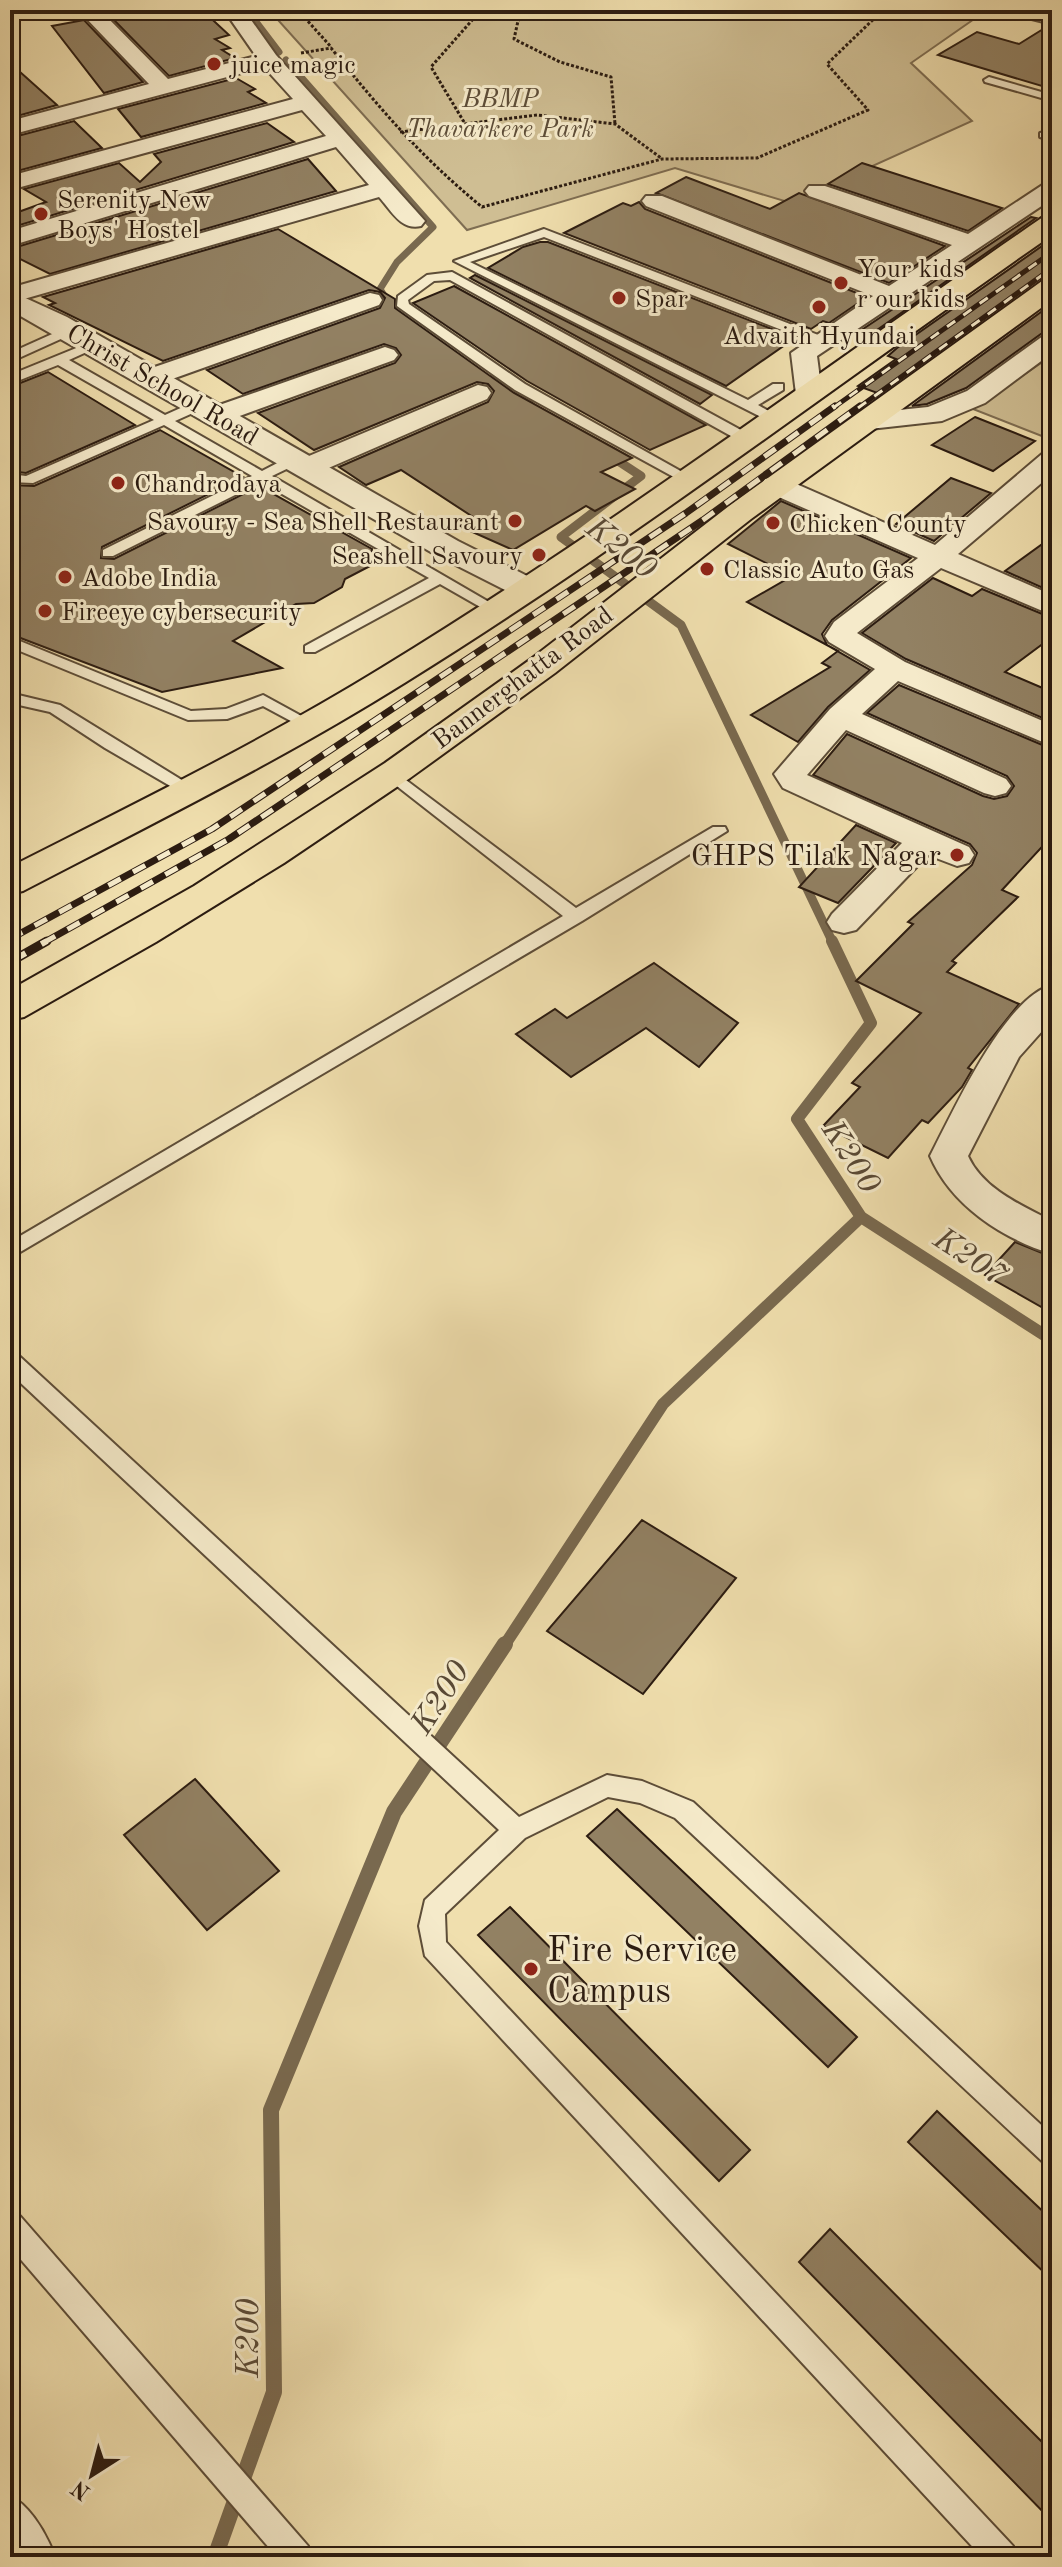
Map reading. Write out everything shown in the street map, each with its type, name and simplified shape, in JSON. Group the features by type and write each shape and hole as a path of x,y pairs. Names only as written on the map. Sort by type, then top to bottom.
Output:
{"main road":[{"path":"10,882 190,790 443,644 745,438 761,412 809,394 1052,223"},
{"name":"Bannerghatta Road","path":"10,1007 83,968 251,867 521,683 775,485 870,421 1052,287"}],"street":[{"path":"234,10 269,59 413,221"},
{"path":"91,12 163,87"},
{"path":"10,128 269,59"},
{"path":"10,183 307,102"},
{"path":"10,239 340,139"},
{"path":"10,298 383,188"},
{"path":"809,394 804,353 1052,189"},
{"path":"817,191 970,243"},
{"path":"654,201 891,295"},
{"name":"Christ School Road","path":"10,298 447,548 526,588"},
{"path":"152,377 370,300"},
{"path":"870,421 933,415 976,397 1052,341"},
{"path":"208,410 385,355"},
{"path":"300,463 478,393"},
{"path":"1052,460 938,557 841,630 840,636 894,668 1052,736"},
{"path":"775,485 1052,606"},
{"path":"894,668 841,716 790,774 794,781 957,855"},
{"path":"841,716 995,786"},
{"path":"844,922 923,840"},
{"path":"1052,997 1004,1050 949,1156 954,1174 971,1192 1052,1239"}],"lane":[{"path":"1015,12 1052,21"},
{"path":"989,80 1052,98"},
{"path":"778,387 761,412 460,261 544,233 822,341"},
{"path":"686,478 520,387 403,306 402,299 431,278 452,276 745,438"},
{"path":"10,358 70,330"},
{"path":"10,380 96,345"},
{"path":"59,360 494,609"},
{"path":"10,478 28,480 162,419 208,410"},
{"path":"108,553 262,476 300,463"},
{"path":"310,649 440,578"},
{"path":"10,642 188,715 208,718 225,715 245,710 263,700 308,724"},
{"path":"10,698 55,708 111,745 190,790"},
{"path":"390,773 576,917"},
{"path":"10,1251 719,831"},
{"path":"10,1360 516,1830"},
{"path":"1002,2557 434,1947 431,1926 434,1908 516,1830 607,1786 642,1792 684,1810 1052,2153"},
{"path":"10,2226 297,2557"},
{"path":"10,2511 36,2547"}],"path":[{"path":"298,10 399,132 438,171 482,207 662,159 757,158 868,110 827,64 883,10"},
{"path":"464,122 431,67 481,10"},
{"path":"526,10 518,21 514,39 560,62 611,77 615,124"},
{"path":"269,59 331,48"},
{"path":"399,132 537,115 615,124 662,159"}],"green space":[{"name":"BBMP Thavarkere Park","path":"269,10 987,10 911,63 972,121 791,203 675,168 467,230"},
{"path":"1052,355 1052,440 973,409 1044,361"}],"building":[{"path":"140,10 202,10 229,35 215,39 230,48 222,50 235,58 169,76 110,16"},
{"path":"84,20 143,82 104,93 52,26"},
{"path":"1048,26 1052,27 1052,89 938,55 977,32 1019,44"},
{"path":"10,63 57,105 10,118"},
{"path":"236,78 255,89 248,92 266,103 141,137 118,109"},
{"path":"74,121 102,148 10,173 10,138"},
{"path":"267,123 294,142 10,228 10,215 46,202 24,189 119,163 140,182 161,162 154,154"},
{"path":"308,159 336,191 50,274 10,254 10,249"},
{"path":"862,163 1002,208 968,231 828,184"},
{"path":"686,177 770,209 799,193 945,246 889,283 656,193"},
{"path":"639,202 645,209 867,297 829,323 823,321 811,329 564,233 623,203 631,206"},
{"path":"1031,217 1036,218 867,337 857,333"},
{"path":"278,229 395,299 395,308 514,393 632,458 601,472 635,489 595,511 586,506 513,550 459,526 473,517 401,470 366,485 339,467 488,402 494,391 488,384 477,382 314,450 258,413 395,363 401,355 396,348 384,344 243,394 207,370 380,308 385,298 380,292 369,290 163,361 49,305 55,303 43,297"},
{"path":"1052,239 1052,276 1040,279 880,394 858,386 896,359 888,356 897,348"},
{"path":"548,242 795,338 726,386 488,268 523,247"},
{"path":"475,275 712,395 700,404 470,278"},
{"path":"454,286 706,425 650,450 527,381 413,303"},
{"path":"1052,304 1052,330 1041,334 966,388 927,404 912,406"},
{"path":"48,372 135,425 26,473 10,471 10,387"},
{"path":"975,417 1035,441 993,471 932,445"},
{"path":"160,430 243,477 102,547 101,558 114,559 259,486 372,549 370,566 345,579 342,587 314,603 296,604 233,641 282,668 162,692 10,634 10,485 34,486"},
{"path":"951,478 991,493 934,541 896,524"},
{"path":"781,501 911,558 832,620 822,634 827,645 747,602 792,576 728,544"},
{"path":"1052,537 1052,592 1005,571"},
{"path":"933,578 972,596 982,589 1052,618 1052,637 1005,672 1052,692 1052,722 906,659 862,633"},
{"path":"838,651 870,670 828,707 798,742 751,715 830,667 822,663"},
{"path":"899,685 1052,749 1052,836 1002,890 1018,897 952,961 956,963 947,972 1019,1004 968,1068 972,1070 962,1087 928,1123 922,1120 888,1158 823,1126 860,1087 852,1083 921,1013 856,981 913,924 908,922 972,865 977,853 970,844 813,775 847,734 983,796 994,799 1007,796 1014,786 1007,776 867,713"},
{"path":"856,825 896,843 838,903 799,887"},
{"path":"654,963 738,1023 699,1067 646,1028 571,1077 516,1034 555,1009 567,1018"},
{"path":"1015,1242 1052,1257 1052,1313 985,1275"},
{"path":"642,1520 736,1578 643,1694 547,1631"},
{"path":"195,1779 279,1871 207,1930 124,1835"},
{"path":"617,1809 857,2037 828,2067 587,1836"},
{"path":"510,1907 750,2150 719,2181 478,1935"},
{"path":"937,2111 1052,2220 1052,2280 908,2142"},
{"path":"830,2229 1052,2452 1052,2521 799,2262"}],"waterway":[{"name":"K200","path":"247,10 279,52"},
{"name":"K200","path":"286,60 433,227 397,262 380,289 388,302"},
{"name":"K200","path":"492,378 530,403"},
{"name":"K200","path":"609,455 641,476 561,537 681,625 833,943"},
{"name":"K200","path":"832,941 871,1023 797,1119 861,1217"},
{"name":"K200","path":"504,1646 663,1404 861,1217"},
{"name":"K207","path":"861,1217 1052,1340"},
{"name":"K200","path":"215,2557 274,2392 271,2110 394,1812 505,1644"}],"railway":[{"path":"833,408 1052,252"},
{"path":"858,408 1052,268"},
{"path":"10,939 212,829 686,513 835,406"},
{"path":"43,943 229,839 703,520 860,406"},
{"path":"10,962 47,941"}],"place":[{"name":"juice magic","path":"214,64"},
{"name":"Serenity New Boys' Hostel","path":"41,214"},
{"name":"Your kids r our kids","path":"841,283"},
{"name":"Spar","path":"619,298"},
{"name":"Advaith Hyundai","path":"819,307"},
{"name":"Chandrodaya","path":"118,483"},
{"name":"Savoury - Sea Shell Restaurant","path":"515,521"},
{"name":"Chicken County","path":"773,523"},
{"name":"Seashell Savoury","path":"539,555"},
{"name":"Classic Auto Gas","path":"707,569"},
{"name":"Adobe India","path":"65,577"},
{"name":"Fireeye cybersecurity","path":"45,611"},
{"name":"GHPS Tilak Nagar","path":"957,855"},
{"name":"Fire Service Campus","path":"531,1969"}]}
